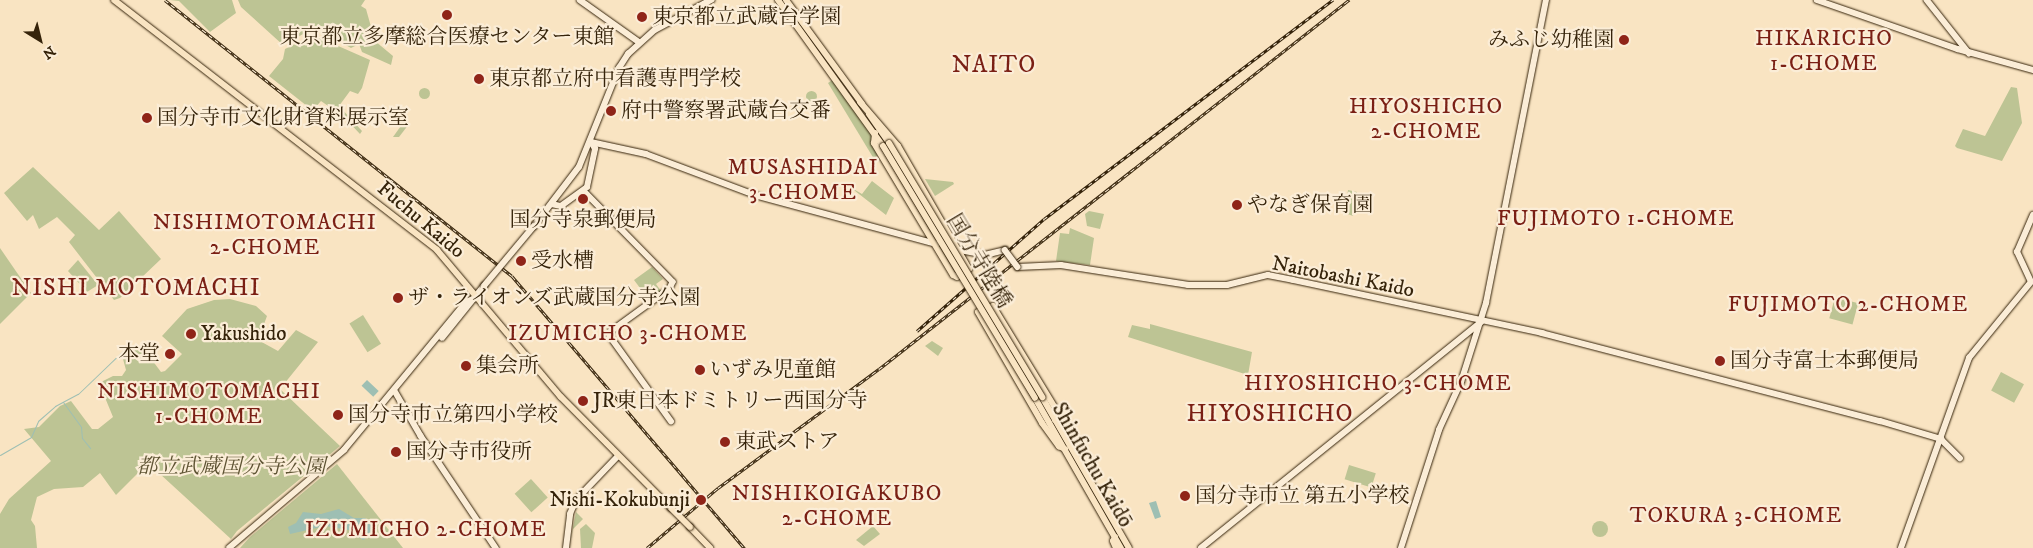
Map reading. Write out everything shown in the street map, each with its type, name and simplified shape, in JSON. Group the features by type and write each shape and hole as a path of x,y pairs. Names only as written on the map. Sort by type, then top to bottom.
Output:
{"main road":[{"name":"Fuchu Kaido","path":"114,0 408,226 441,254 552,387 710,548"},
{"path":"778,0 875,133 886,145"},
{"path":"786,0 860,102 886,145"},
{"path":"860,102 894,140 970,268 955,277 874,143 875,133"},
{"name":"国分寺陸橋","path":"886,145 1039,397"},
{"path":"1055,420 1057,413 1052,403 993,306 978,312 1042,423 1059,446 1065,449"},
{"name":"Shinfuchu Kaidō","path":"1039,397 1055,420 1129,548"},
{"name":"Shinfuchu Kaidō","path":"1039,397 1065,449 1123,548"},
{"name":"Shinfuchu Kaidō","path":"1102,501 1123,548"},
{"path":"1115,537 1116,548"}],"street":[{"path":"580,0 639,42"},
{"path":"229,548 340,455 436,342 468,300 475,297 552,204 574,176 592,142 619,68 639,42 711,0"},
{"path":"1401,548 1439,430 1473,349 1481,322 1530,92 1546,0"},
{"path":"1817,0 1969,53 2033,70"},
{"path":"1927,0 1969,53"},
{"path":"552,204 561,206 584,191 589,182 596,149 592,142"},
{"path":"592,142 646,154 755,195 960,250"},
{"path":"584,191 673,282 670,290 612,330 610,336 671,421"},
{"path":"1901,548 1969,358 2031,282 2016,252 2033,215"},
{"name":"Naitobashi Kaido","path":"960,250 985,255 1005,250 1018,267 1061,265 1188,285 1226,285 1268,275 1572,342 1941,440"},
{"path":"1201,548 1462,341 1481,322"},
{"path":"1462,341 1469,342 1473,349"},
{"path":"395,391 421,436 496,548"},
{"path":"1941,440 1960,458"},
{"path":"566,548 570,514 576,500 618,456"}],"green space":[{"path":"170,0 232,0 236,13 210,32 179,1"},
{"path":"238,0 365,0 361,6 366,9 375,41 393,56 391,65 362,52 359,44 351,48 324,33 305,33 283,45 241,7"},
{"path":"320,38 370,60 362,88 358,94 350,91 339,106 362,131 360,134 344,117 321,101 314,109 307,106 269,76 283,59 285,49 297,43"},
{"path":"834,79 877,142 880,152 874,159 828,83"},
{"path":"424,87 430,93 424,99 418,93"},
{"path":"2011,87 2017,88 2022,123 2002,161 1957,148 1955,146 1963,129 1985,136"},
{"path":"811,90 817,96 811,102 805,96"},
{"path":"403,123 409,124 399,137 393,137"},
{"path":"33,167 99,230 119,211 161,259 120,298 114,300 69,242 75,235 57,217 39,229 33,215 27,221 4,193"},
{"path":"925,179 953,182 954,184 935,196"},
{"path":"872,181 894,198 886,215 850,187 862,194"},
{"path":"1348,190 1357,192 1353,216 1345,213"},
{"path":"1089,211 1104,214 1100,229 1087,226 1085,214"},
{"path":"1070,228 1094,238 1090,265 1056,261 1060,233 1069,234"},
{"path":"0,248 31,293 0,324"},
{"path":"78,260 98,285 87,292 68,271"},
{"path":"652,267 663,279 656,284 661,291 649,300 634,280"},
{"path":"1835,297 1858,303 1852,324 1829,318"},
{"path":"230,299 256,306 267,316 258,340 278,351 296,330 318,342 280,389 340,446 237,531 231,539 148,463 116,495 100,473 83,487 54,489 37,497 31,520 35,526 37,548 0,548 0,514 9,499 51,461 24,429 39,427 60,406 71,401 92,429 98,429 113,417 99,383 113,376 122,376 126,370 123,359 135,346 146,352 161,372 165,371 182,354 162,336 187,309 214,300"},
{"path":"363,315 381,344 367,352 349,323"},
{"path":"1150,324 1252,352 1248,375 1128,337 1132,325 1150,329"},
{"path":"932,341 943,348 938,356 925,346"},
{"path":"2001,372 2024,384 2014,403 1991,391"},
{"name":"都立武蔵国分寺公園","path":"337,464 403,548 240,548 250,537"},
{"path":"1349,465 1376,473 1371,488 1345,479"},
{"path":"531,479 548,498 531,512 515,494"},
{"path":"576,512 583,519 573,529 569,548"},
{"path":"1597,521 1603,521 1608,526 1606,535 1597,537 1592,532 1592,526"},
{"path":"586,524 595,533 592,548 581,548 580,529"},
{"path":"873,526 880,534 864,546 856,540"}],"water":[{"path":"367,380 379,391 373,397 362,386"},
{"path":"1156,501 1161,517 1155,519 1149,503"},
{"path":"339,509 354,518 365,518 374,527 373,534 363,540 349,530 325,526 290,534 288,527 296,523 303,512 321,514"}],"waterway":[{"path":"0,455 31,437 38,421 55,406 78,394 129,345"},
{"path":"63,402 81,427 82,438 90,448"}],"railway":[{"path":"165,0 512,276 744,548"},
{"path":"917,331 1044,219 1333,0"},
{"path":"647,548 718,488 879,369 1349,0"}],"place":[{"name":"東京都立多摩総合医療センター東館","path":"447,15"},
{"name":"東京都立武蔵台学園","path":"642,17"},
{"name":"みふじ幼稚園","path":"1624,40"},
{"name":"東京都立府中看護専門学校","path":"479,79"},
{"name":"府中警察署武蔵台交番","path":"611,111"},
{"name":"国分寺市文化財資料展示室","path":"147,118"},
{"name":"国分寺泉郵便局","path":"583,199"},
{"name":"やなぎ保育園","path":"1237,205"},
{"name":"受水槽","path":"521,261"},
{"name":"ザ・ライオンズ武蔵国分寺公園","path":"398,298"},
{"name":"Yakushido","path":"191,334"},
{"name":"本堂","path":"170,354"},
{"name":"国分寺富士本郵便局","path":"1720,361"},
{"name":"集会所","path":"466,366"},
{"name":"いずみ児童館","path":"700,370"},
{"name":"JR東日本ドミトリー西国分寺","path":"583,401"},
{"name":"国分寺市立第四小学校","path":"338,415"},
{"name":"東武ストア","path":"725,442"},
{"name":"国分寺市役所","path":"396,452"},
{"name":"国分寺市立 第五小学校","path":"1185,496"},
{"name":"Nishi-Kokubunji","path":"701,500"}],"district":[{"name":"HIKARICHO 1-CHOME","path":"1824,50"},
{"name":"NAITO","path":"994,66"},
{"name":"HIYOSHICHO 2-CHOME","path":"1426,118"},
{"name":"MUSASHIDAI 3-CHOME","path":"803,180"},
{"name":"FUJIMOTO 1-CHOME","path":"1616,219"},
{"name":"NISHIMOTOMACHI 2-CHOME","path":"265,234"},
{"name":"NISHI MOTOMACHI","path":"136,289"},
{"name":"FUJIMOTO 2-CHOME","path":"1848,305"},
{"name":"IZUMICHO 3-CHOME","path":"628,334"},
{"name":"HIYOSHICHO 3-CHOME","path":"1378,384"},
{"name":"NISHIMOTOMACHI 1-CHOME","path":"209,404"},
{"name":"HIYOSHICHO","path":"1270,415"},
{"name":"NISHIKOIGAKUBO 2-CHOME","path":"837,506"},
{"name":"TOKURA 3-CHOME","path":"1736,516"},
{"name":"IZUMICHO 2-CHOME","path":"426,530"}]}
